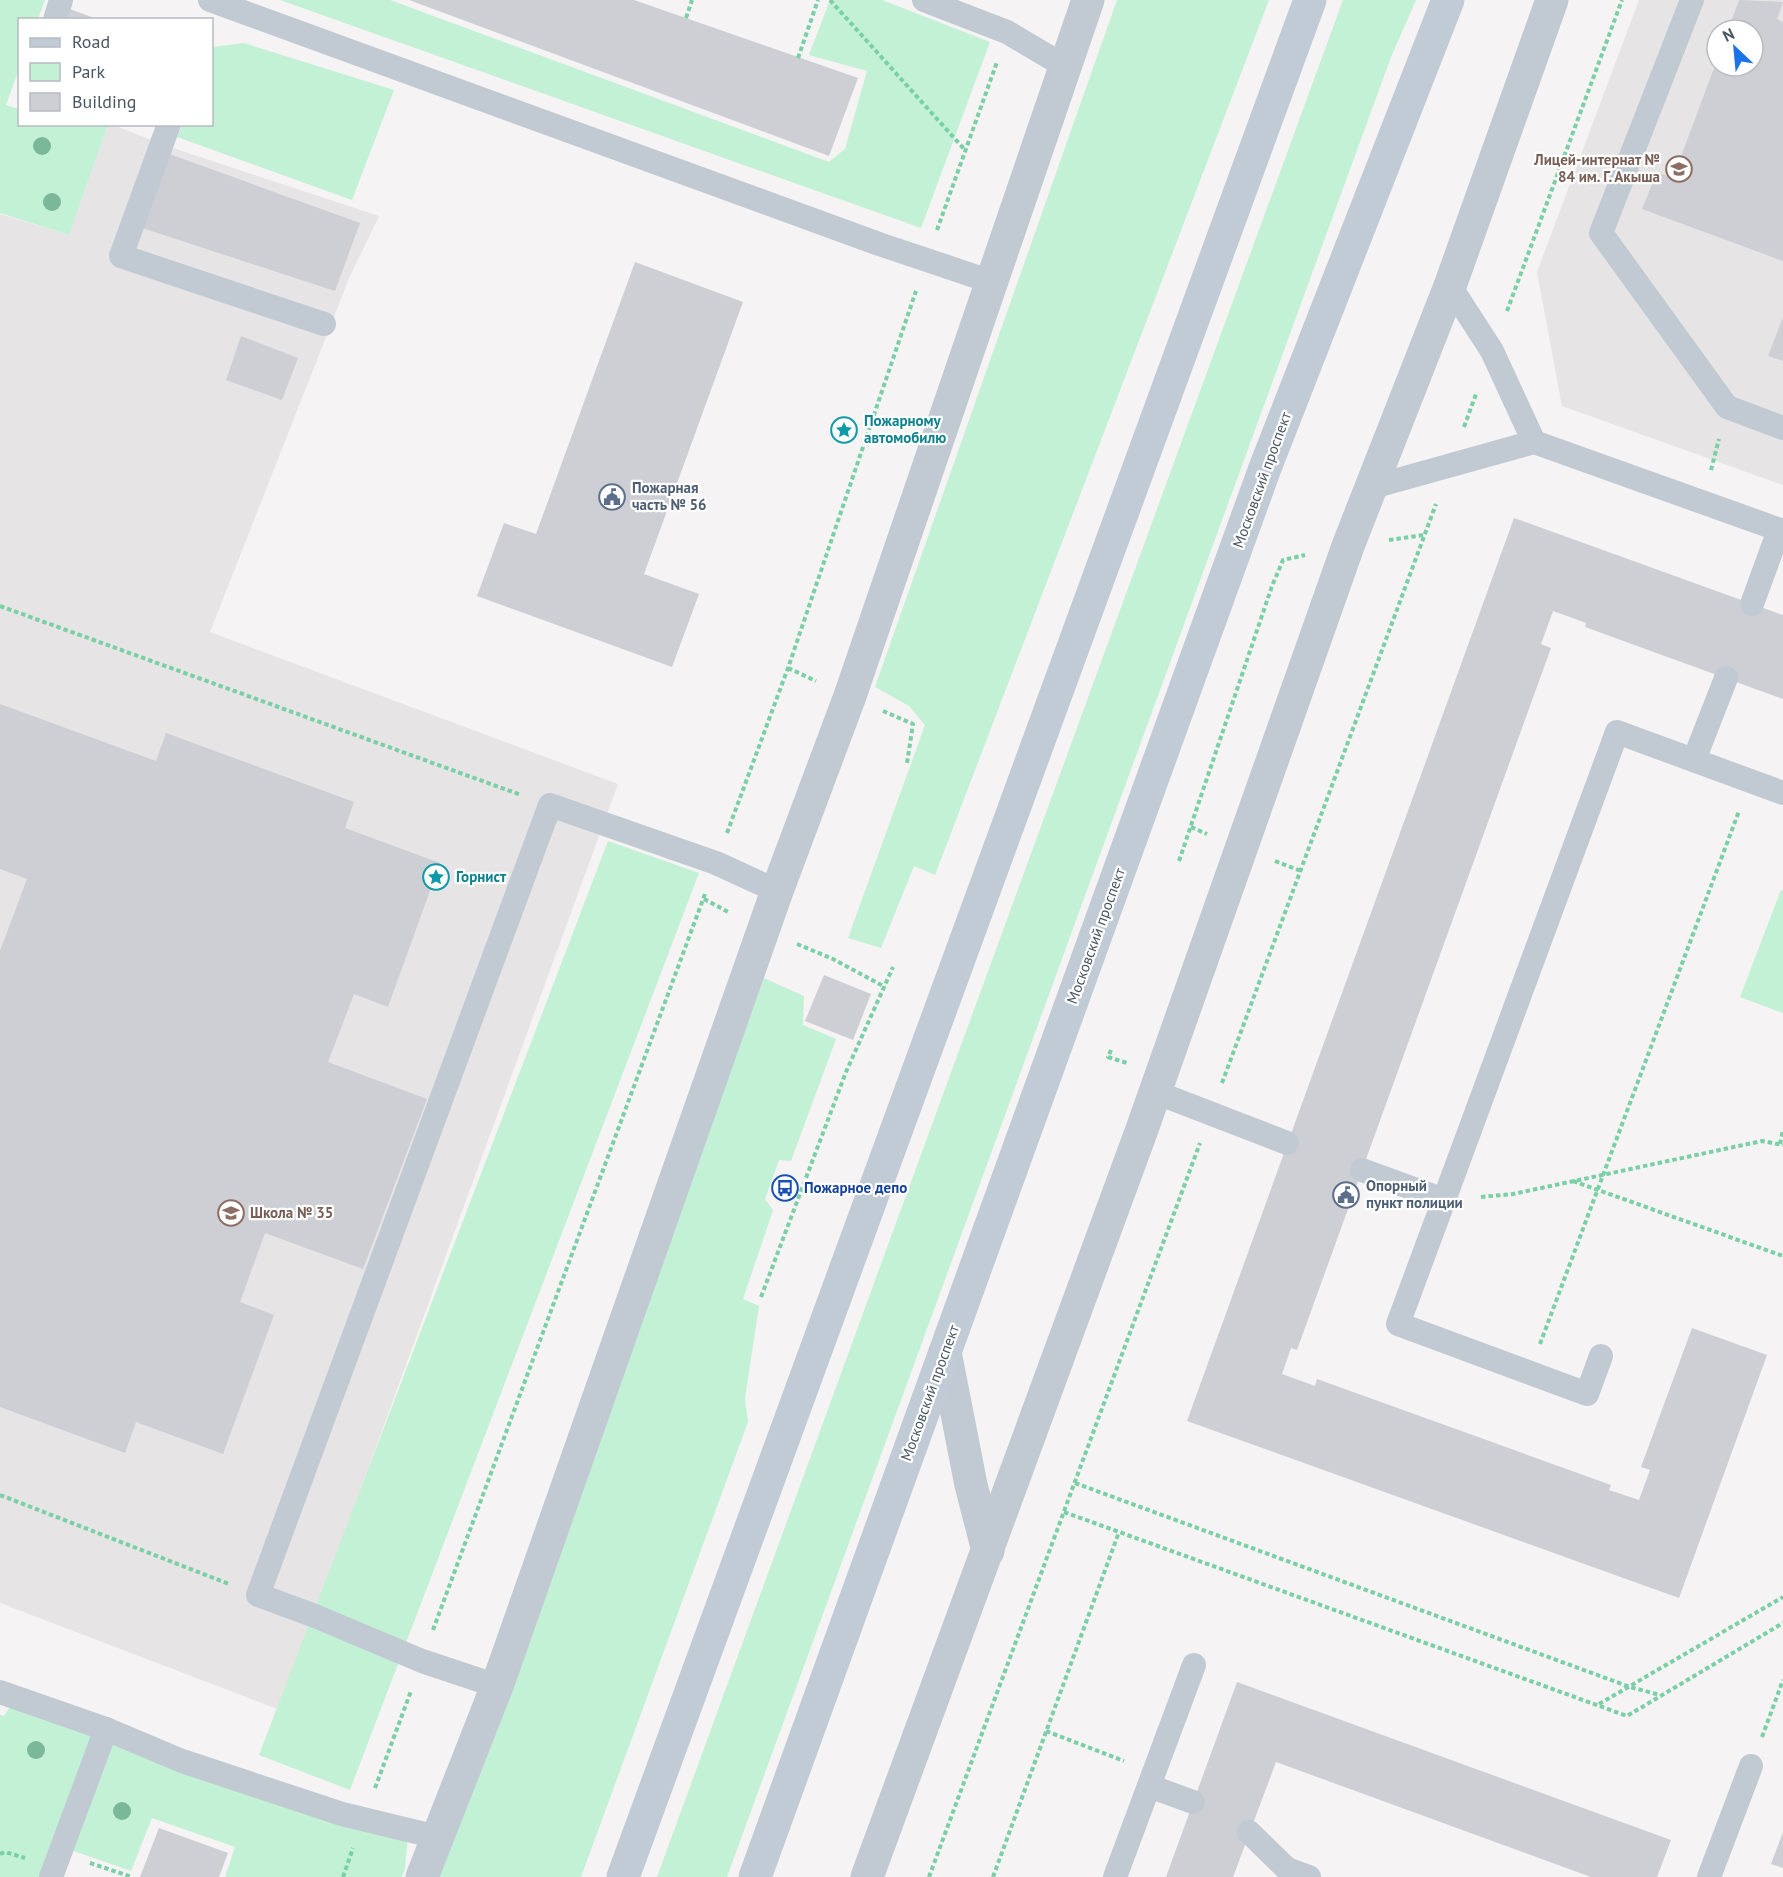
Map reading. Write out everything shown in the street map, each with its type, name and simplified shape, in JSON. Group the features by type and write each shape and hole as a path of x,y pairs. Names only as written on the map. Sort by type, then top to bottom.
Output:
{"main road":[{"path":"623,1877 1310,0"},
{"name":"Московский проспект","path":"755,1877 1265,468 1448,0"}],"street":[{"path":"422,1877 498,1686 777,891 850,696 1088,0"},
{"path":"867,1877 1155,1092 1369,488 1450,286 1552,0"},
{"path":"945,1352 970,1485 988,1551"}],"lane":[{"path":"56,18 61,0"},
{"path":"924,0 1007,32 1066,67"},
{"path":"1692,0 1601,233 1727,407 1783,428"},
{"path":"210,7 992,282"},
{"path":"168,126 121,256 324,324"},
{"path":"1450,286 1492,351 1534,442"},
{"path":"1369,488 1451,463 1534,442 1781,530 1752,603"},
{"path":"1694,760 1726,678"},
{"path":"1601,1356 1587,1394 1398,1324 1617,732 1783,794"},
{"path":"498,1686 422,1661 258,1595 550,805 716,863 777,891"},
{"path":"1155,1092 1287,1143"},
{"path":"1362,1170 1444,1200"},
{"path":"1115,1877 1194,1665"},
{"path":"0,1692 106,1729 182,1761 363,1820 437,1837"},
{"path":"51,1877 106,1729"},
{"path":"1709,1877 1751,1766"},
{"path":"1151,1779 1193,1802"},
{"path":"1249,1832 1287,1869 1309,1877"}],"path":[{"path":"686,18 692,0"},
{"path":"798,58 818,0"},
{"path":"830,0 965,150"},
{"path":"929,1877 1622,0"},
{"path":"343,1877 788,668 926,260 1007,32"},
{"path":"1700,502 1727,407"},
{"path":"1179,861 1272,586"},
{"path":"0,606 550,805"},
{"path":"1529,1372 1599,1191 1750,782"},
{"path":"833,959 835,952"},
{"path":"760,1297 842,1083 893,967"},
{"path":"1444,1200 1513,1194 1762,1141 1781,1145 1783,1130"},
{"path":"1572,1181 1783,1256"},
{"path":"1075,1483 1630,1687 1661,1695"},
{"path":"0,1495 258,1595"},
{"path":"1064,1512 1627,1716 1783,1623"},
{"path":"993,1877 1119,1532"},
{"path":"1598,1705 1783,1597"},
{"path":"1751,1766 1783,1680"},
{"path":"1046,1731 1151,1779"},
{"path":"60,1852 132,1877"}],"shaded area":[{"name":"Лицей-интернат № 84 им. Г. Акыша","path":"1639,0 1783,0 1783,485 1562,406 1537,272"},
{"name":"Школа № 35","path":"108,126 116,126 161,144 379,216 350,276 210,632 618,784 280,1710 0,1603 0,214 69,235"}],"green space":[{"path":"0,0 45,0 38,18 18,18 18,72 6,105 18,109 18,126 108,126 69,235 0,213"},
{"path":"280,0 390,0 829,162 845,149 867,71 809,55 830,0 882,0 990,42 921,228"},
{"path":"1117,0 1269,0 935,875 914,866 881,948 848,938 925,725 909,706 875,687"},
{"path":"1343,0 1416,0 1391,57 727,1877 657,1877"},
{"path":"244,43 394,90 352,200 177,137 182,126 213,126 213,47"},
{"path":"608,841 699,873 350,1790 259,1755"},
{"path":"1781,890 1783,891 1783,1013 1740,997"},
{"path":"764,978 804,996 803,1025 836,1039 791,1161 779,1160 765,1199 773,1210 743,1299 759,1306 745,1398 748,1422 581,1877 437,1877"},
{"path":"13,1702 100,1735 44,1877 0,1877 0,1715 4,1716"},
{"path":"109,1738 408,1836 402,1877 225,1877 235,1847 152,1818 131,1871 68,1849"}],"building":[{"path":"409,0 634,0 858,78 829,156"},
{"path":"1739,0 1783,2 1777,19 1783,22 1783,261 1642,209 1657,172 1673,178 1710,78 1765,78 1765,18 1732,18"},
{"path":"67,8 94,18 64,18"},
{"path":"161,151 360,223 335,291 136,226"},
{"path":"635,262 743,302 644,574 699,594 672,667 477,596 504,523 536,534"},
{"path":"1783,317 1783,361 1768,356"},
{"path":"241,336 298,358 282,400 226,380"},
{"path":"1514,518 1783,615 1783,699 1585,627 1586,623 1553,611 1541,644 1551,648 1297,1350 1291,1348 1282,1374 1315,1386 1317,1379 1611,1485 1609,1490 1639,1500 1650,1470 1641,1467 1692,1328 1767,1355 1679,1598 1187,1421"},
{"path":"0,704 156,761 166,733 354,802 345,828 440,863 388,1007 354,994 328,1062 427,1099 363,1269 265,1233 240,1302 274,1315 223,1454 136,1422 125,1453 0,1407 0,951 27,879 0,869"},
{"path":"824,975 871,994 853,1040 805,1021"},
{"path":"1237,1682 1671,1840 1657,1877 1591,1877 1276,1762 1233,1877 1166,1877"},
{"path":"159,1828 228,1853 219,1877 140,1877"},
{"path":"1783,1832 1783,1868 1771,1864"}],"place":[{"name":"Лицей-интернат № 84 им. Г. Акыша","path":"1679,169"},
{"name":"Пожарному автомобилю","path":"844,430"},
{"name":"Пожарная часть № 56","path":"612,497"},
{"name":"Горнист","path":"436,877"},
{"name":"Пожарное депо","path":"785,1188"},
{"name":"Опорный пункт полиции","path":"1346,1195"},
{"name":"Школа № 35","path":"231,1213"}]}
